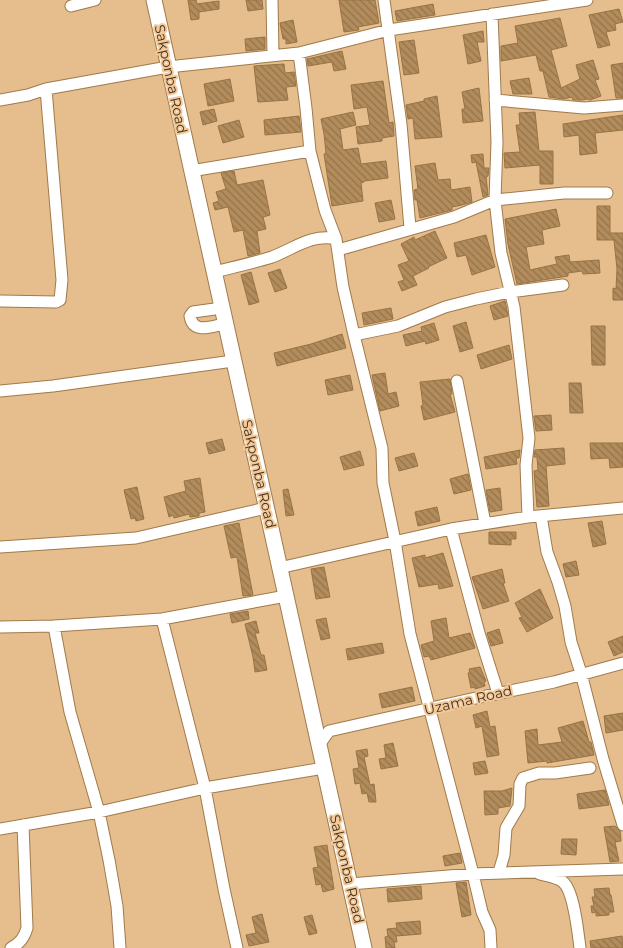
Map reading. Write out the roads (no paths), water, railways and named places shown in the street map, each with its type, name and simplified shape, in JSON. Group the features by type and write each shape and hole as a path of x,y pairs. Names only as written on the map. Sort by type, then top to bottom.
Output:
{"main road":[{"name":"Sakponba Road","path":"154,0 364,948"}],"street":[{"path":"71,6 95,0"},
{"path":"272,0 273,55"},
{"path":"384,0 401,124 410,228"},
{"path":"0,100 28,95 46,88 168,67 299,52 389,30 587,0"},
{"path":"492,14 498,142 495,200 501,253 510,292 529,438 526,465 528,516"},
{"path":"299,52 310,151 325,210 337,244 354,335 382,448 383,483 395,541 410,634 482,912 490,930 490,948"},
{"path":"0,301 56,302 60,300 62,280 46,88"},
{"path":"495,100 584,108 623,105"},
{"path":"191,171 310,151"},
{"path":"214,272 274,256 314,239 326,237 337,244 454,217 495,200 564,193 607,193"},
{"path":"354,335 398,326 445,307 510,292 563,285"},
{"path":"222,308 193,312 190,316 191,322 195,327 200,328 225,324"},
{"path":"0,391 54,386 233,361"},
{"path":"457,381 485,523"},
{"path":"0,547 136,538 266,508"},
{"path":"280,568 395,541 485,523 528,516 623,508"},
{"path":"541,516 547,552 565,606 571,642 623,825"},
{"path":"451,529 478,633 498,693"},
{"path":"0,627 162,620 286,596"},
{"path":"162,620 205,788 237,948"},
{"path":"54,626 70,712 99,812 111,869 117,906 120,948"},
{"name":"Uzama Road","path":"319,745 329,731 554,682 581,673 623,663"},
{"path":"0,829 99,812 205,788 324,768"},
{"path":"499,872 504,856 506,828 519,806 520,784 524,778 538,773 555,773 590,768"},
{"path":"11,948 24,937 27,928 23,825"},
{"path":"350,884 499,872 623,869"},
{"path":"536,870 541,875 562,882 567,888 576,918 580,948"}]}
